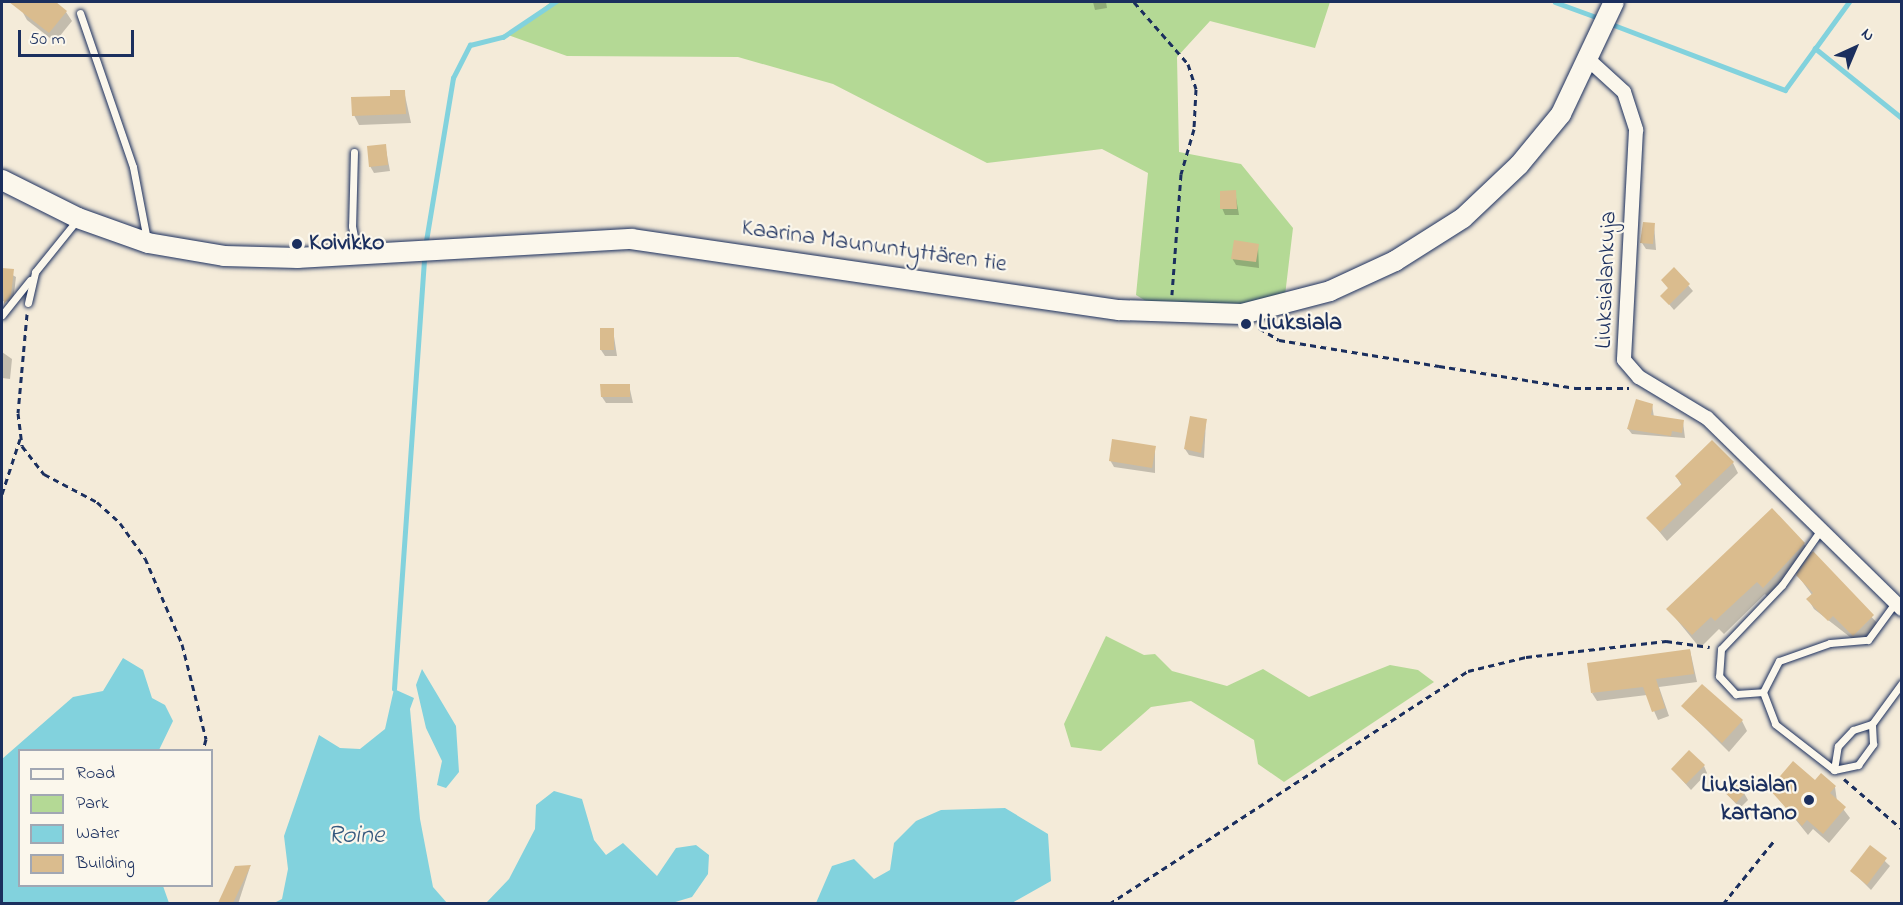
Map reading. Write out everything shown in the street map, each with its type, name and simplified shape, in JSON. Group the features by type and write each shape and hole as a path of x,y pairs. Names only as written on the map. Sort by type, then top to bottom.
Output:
{"main road":[{"name":"Kaarina Maununtyttären tie","path":"2,180 78,218 148,243 224,256 358,255 631,239 1169,315 1242,314 1329,291 1395,261 1463,218 1526,157 1561,114 1590,61 1614,2"}],"street":[{"name":"Liuksialankuja","path":"1590,61 1624,92 1636,130 1624,360 1655,388 1707,418 1898,606"}],"lane":[{"path":"80,13 133,168 148,243"},
{"path":"354,152 352,226 358,255"},
{"path":"2,315 78,218"},
{"path":"28,303 33,276"},
{"path":"1763,692 1736,694 1719,676 1721,649 1782,585 1820,531"},
{"path":"1872,724 1873,744 1858,765 1834,770 1775,724 1763,692 1779,661 1830,644 1868,640 1898,606"},
{"path":"1834,770 1838,746 1853,730 1872,724 1902,682"}],"path":[{"path":"1134,2 1188,63 1196,89 1194,129 1181,174 1169,315"},
{"path":"28,303 18,413 26,454 44,474 97,502 120,523 145,558 182,644 206,739 203,749"},
{"path":"1242,314 1279,340 1575,388 1655,388"},
{"path":"2,494 21,437"},
{"path":"1109,903 1468,671 1526,657 1666,641 1721,649"},
{"path":"1834,770 1902,829"},
{"path":"1723,903 1773,842"}],"green space":[{"path":"551,2 1330,2 1315,48 1210,21 1177,57 1179,152 1241,164 1293,228 1284,304 1169,315 1136,295 1148,173 1102,149 987,163 833,84 738,57 567,56 508,35"},
{"path":"1106,636 1144,655 1155,654 1172,671 1227,686 1263,669 1309,697 1390,665 1418,670 1434,682 1284,782 1258,764 1254,740 1191,701 1151,707 1101,751 1071,747 1064,724"}],"water":[{"path":"123,658 143,670 152,698 165,705 173,721 159,749 18,749 18,887 163,887 169,903 2,903 2,759 73,697 103,691"},
{"path":"422,669 456,726 459,772 446,788 437,785 442,761 426,728 416,685"},
{"name":"Roine","path":"394,689 414,698 410,709 420,819 433,887 447,903 274,903 282,899 288,869 284,836 319,735 340,748 360,749 385,729"},
{"path":"554,791 582,799 594,840 606,855 623,843 657,876 676,848 696,845 709,855 708,874 692,897 672,903 486,903 509,879 535,829 536,805"},
{"path":"1005,808 1048,834 1051,881 1012,903 816,903 832,866 854,859 874,879 890,870 894,843 916,821 941,810"}],"building":[{"path":"9,2 56,2 67,11 49,33"},
{"path":"390,90 405,90 406,114 352,116 351,97 390,96"},
{"path":"386,144 388,165 369,167 367,146"},
{"path":"1236,190 1237,209 1220,209 1220,191"},
{"path":"1643,222 1655,223 1653,244 1640,243"},
{"path":"1234,240 1259,244 1256,262 1231,259"},
{"path":"1674,267 1690,284 1669,305 1660,296 1668,288 1661,280"},
{"path":"2,268 14,269 11,295 4,304"},
{"path":"600,328 614,328 614,350 600,350"},
{"path":"600,384 630,384 630,397 601,397"},
{"path":"1636,399 1653,404 1651,415 1684,420 1682,433 1672,431 1671,436 1627,429"},
{"path":"1190,416 1207,419 1201,453 1184,449"},
{"path":"1112,439 1156,446 1152,468 1109,461"},
{"path":"1712,440 1734,462 1660,532 1646,518 1682,484 1675,476"},
{"path":"1772,508 1805,543 1763,588 1757,582 1715,621 1711,617 1692,635 1666,609"},
{"path":"1813,551 1874,615 1853,636 1833,616 1828,621 1806,599 1813,593 1796,575"},
{"path":"1690,649 1694,674 1656,679 1665,708 1652,712 1643,687 1591,693 1587,663"},
{"path":"1702,684 1743,720 1722,743 1681,706"},
{"path":"1689,750 1705,765 1686,784 1671,769"},
{"name":"Liuksialan kartano","path":"1793,761 1815,780 1821,773 1836,786 1830,793 1846,807 1823,834 1807,820 1802,826 1769,789"},
{"path":"1731,779 1745,793 1736,803 1721,789"},
{"path":"1870,845 1887,858 1867,885 1850,871"},
{"path":"251,865 233,903 218,903 235,866"}],"waterway":[{"path":"425,247 453,78 470,45 503,37 555,2"},
{"path":"1555,2 1599,18"},
{"path":"1614,25 1785,90 1849,2"},
{"path":"1815,48 1902,118"},
{"path":"394,689 424,255"}],"place":[{"name":"Koivikko","path":"297,244"},
{"name":"Liuksiala","path":"1246,324"},
{"name":"Liuksialan kartano","path":"1809,800"}]}
